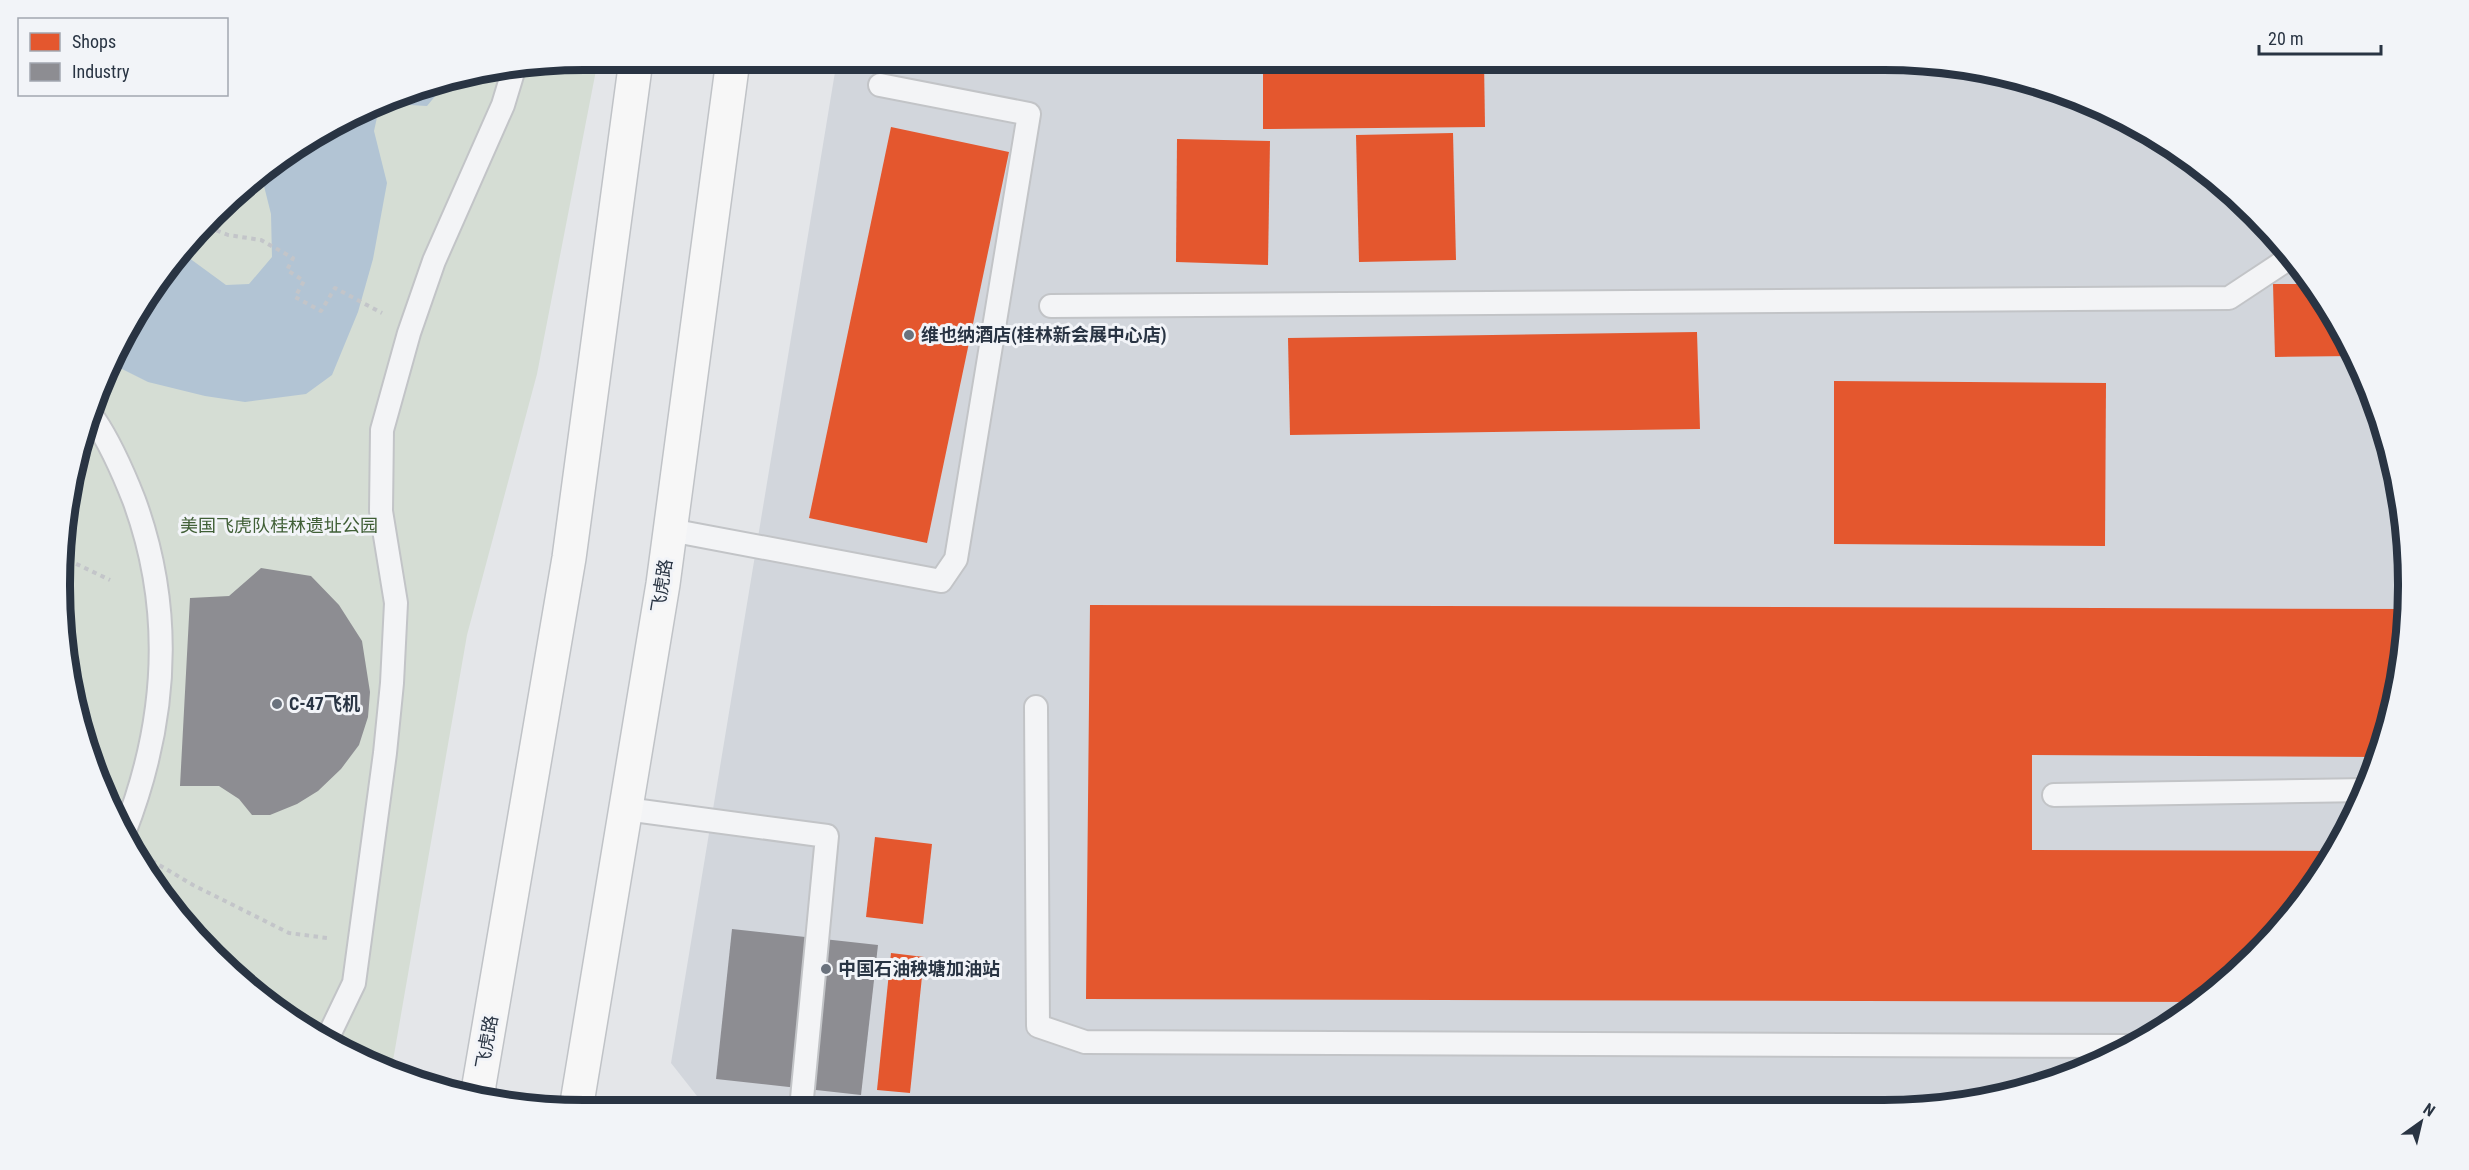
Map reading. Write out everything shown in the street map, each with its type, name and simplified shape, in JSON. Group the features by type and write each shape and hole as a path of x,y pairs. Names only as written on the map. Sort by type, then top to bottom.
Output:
{"main road":[{"name":"飞虎路","path":"480,1089 569,558 635,70"},
{"name":"飞虎路","path":"578,1100 670,530 732,70"}],"lane":[{"path":"330,1032 354,983 385,753 396,603 381,511 382,430 411,328 434,261 503,105 512,76"},
{"path":"670,530 941,581 956,559 1029,114 880,85"},
{"path":"1051,306 2229,298 2284,262"},
{"path":"97,424 124,475 143,525 155,578 162,632 161,686 153,739 140,792 128,822"},
{"path":"1036,706 1038,1026 1085,1042 2112,1046"},
{"path":"2054,795 2355,790"},
{"path":"626,809 827,836 802,1100"}],"path":[{"path":"213,230 228,235 261,240 293,258 287,270 304,281 295,297 321,311 335,288 411,328"},
{"path":"71,562 110,580"},
{"path":"150,859 193,885 290,933 330,938 357,952"}],"shaded area":[{"path":"835,70 1884,70 1984,80 2049,98 2112,124 2170,157 2223,198 2271,246 2312,299 2330,328 2359,388 2381,452 2389,485 2397,551 2398,585 2397,619 2389,685 2381,718 2359,782 2330,842 2312,871 2271,924 2248,949 2223,972 2170,1013 2141,1031 2081,1060 2017,1082 1984,1090 1884,1100 700,1100 671,1063"}],"green space":[{"name":"美国飞虎队桂林遗址公园","path":"596,70 537,374 467,635 393,1062 328,1031 299,1013 246,972 198,924 157,871 139,842 110,782 88,718 80,685 70,585 80,485 88,452 110,388 139,328 157,299 198,246 221,221 272,177 328,139 388,110 420,98 485,80 551,72"}],"water":[{"path":"438,92 427,106 402,105"},
{"path":"378,115 374,131 387,183 373,259 358,312 332,375 306,394 245,402 205,396 148,382 119,368 157,299 189,258 226,285 249,284 272,257 271,214 263,184 328,139"}],"building: Shops":[{"path":"1263,70 1484,70 1485,127 1263,129"},
{"name":"维也纳酒店(桂林新会展中心店)","path":"891,127 1009,152 927,543 809,518"},
{"path":"1453,133 1456,260 1359,262 1356,135"},
{"path":"1177,139 1270,141 1268,265 1176,262"},
{"path":"2273,284 2301,284 2330,328 2345,356 2275,357"},
{"path":"1697,332 1700,429 1290,435 1288,338"},
{"path":"1834,381 2106,383 2105,546 1834,544"},
{"path":"1090,605 2397,609 2389,685 2368,757 2032,755 2032,850 2324,851 2292,898 2248,949 2185,1002 1086,999"},
{"path":"875,837 932,844 923,924 866,917"},
{"path":"891,953 924,957 910,1093 877,1090"}],"building: Industry":[{"name":"C-47飞机","path":"261,568 311,576 339,605 362,641 370,692 368,717 359,745 341,769 318,791 297,804 270,815 252,815 239,799 219,786 180,786 190,598 229,596"},
{"path":"732,929 878,945 861,1095 716,1079"}],"place":[{"name":"维也纳酒店(桂林新会展中心店)","path":"909,335"},
{"name":"C-47飞机","path":"277,704"},
{"name":"中国石油秧塘加油站","path":"826,969"}]}
